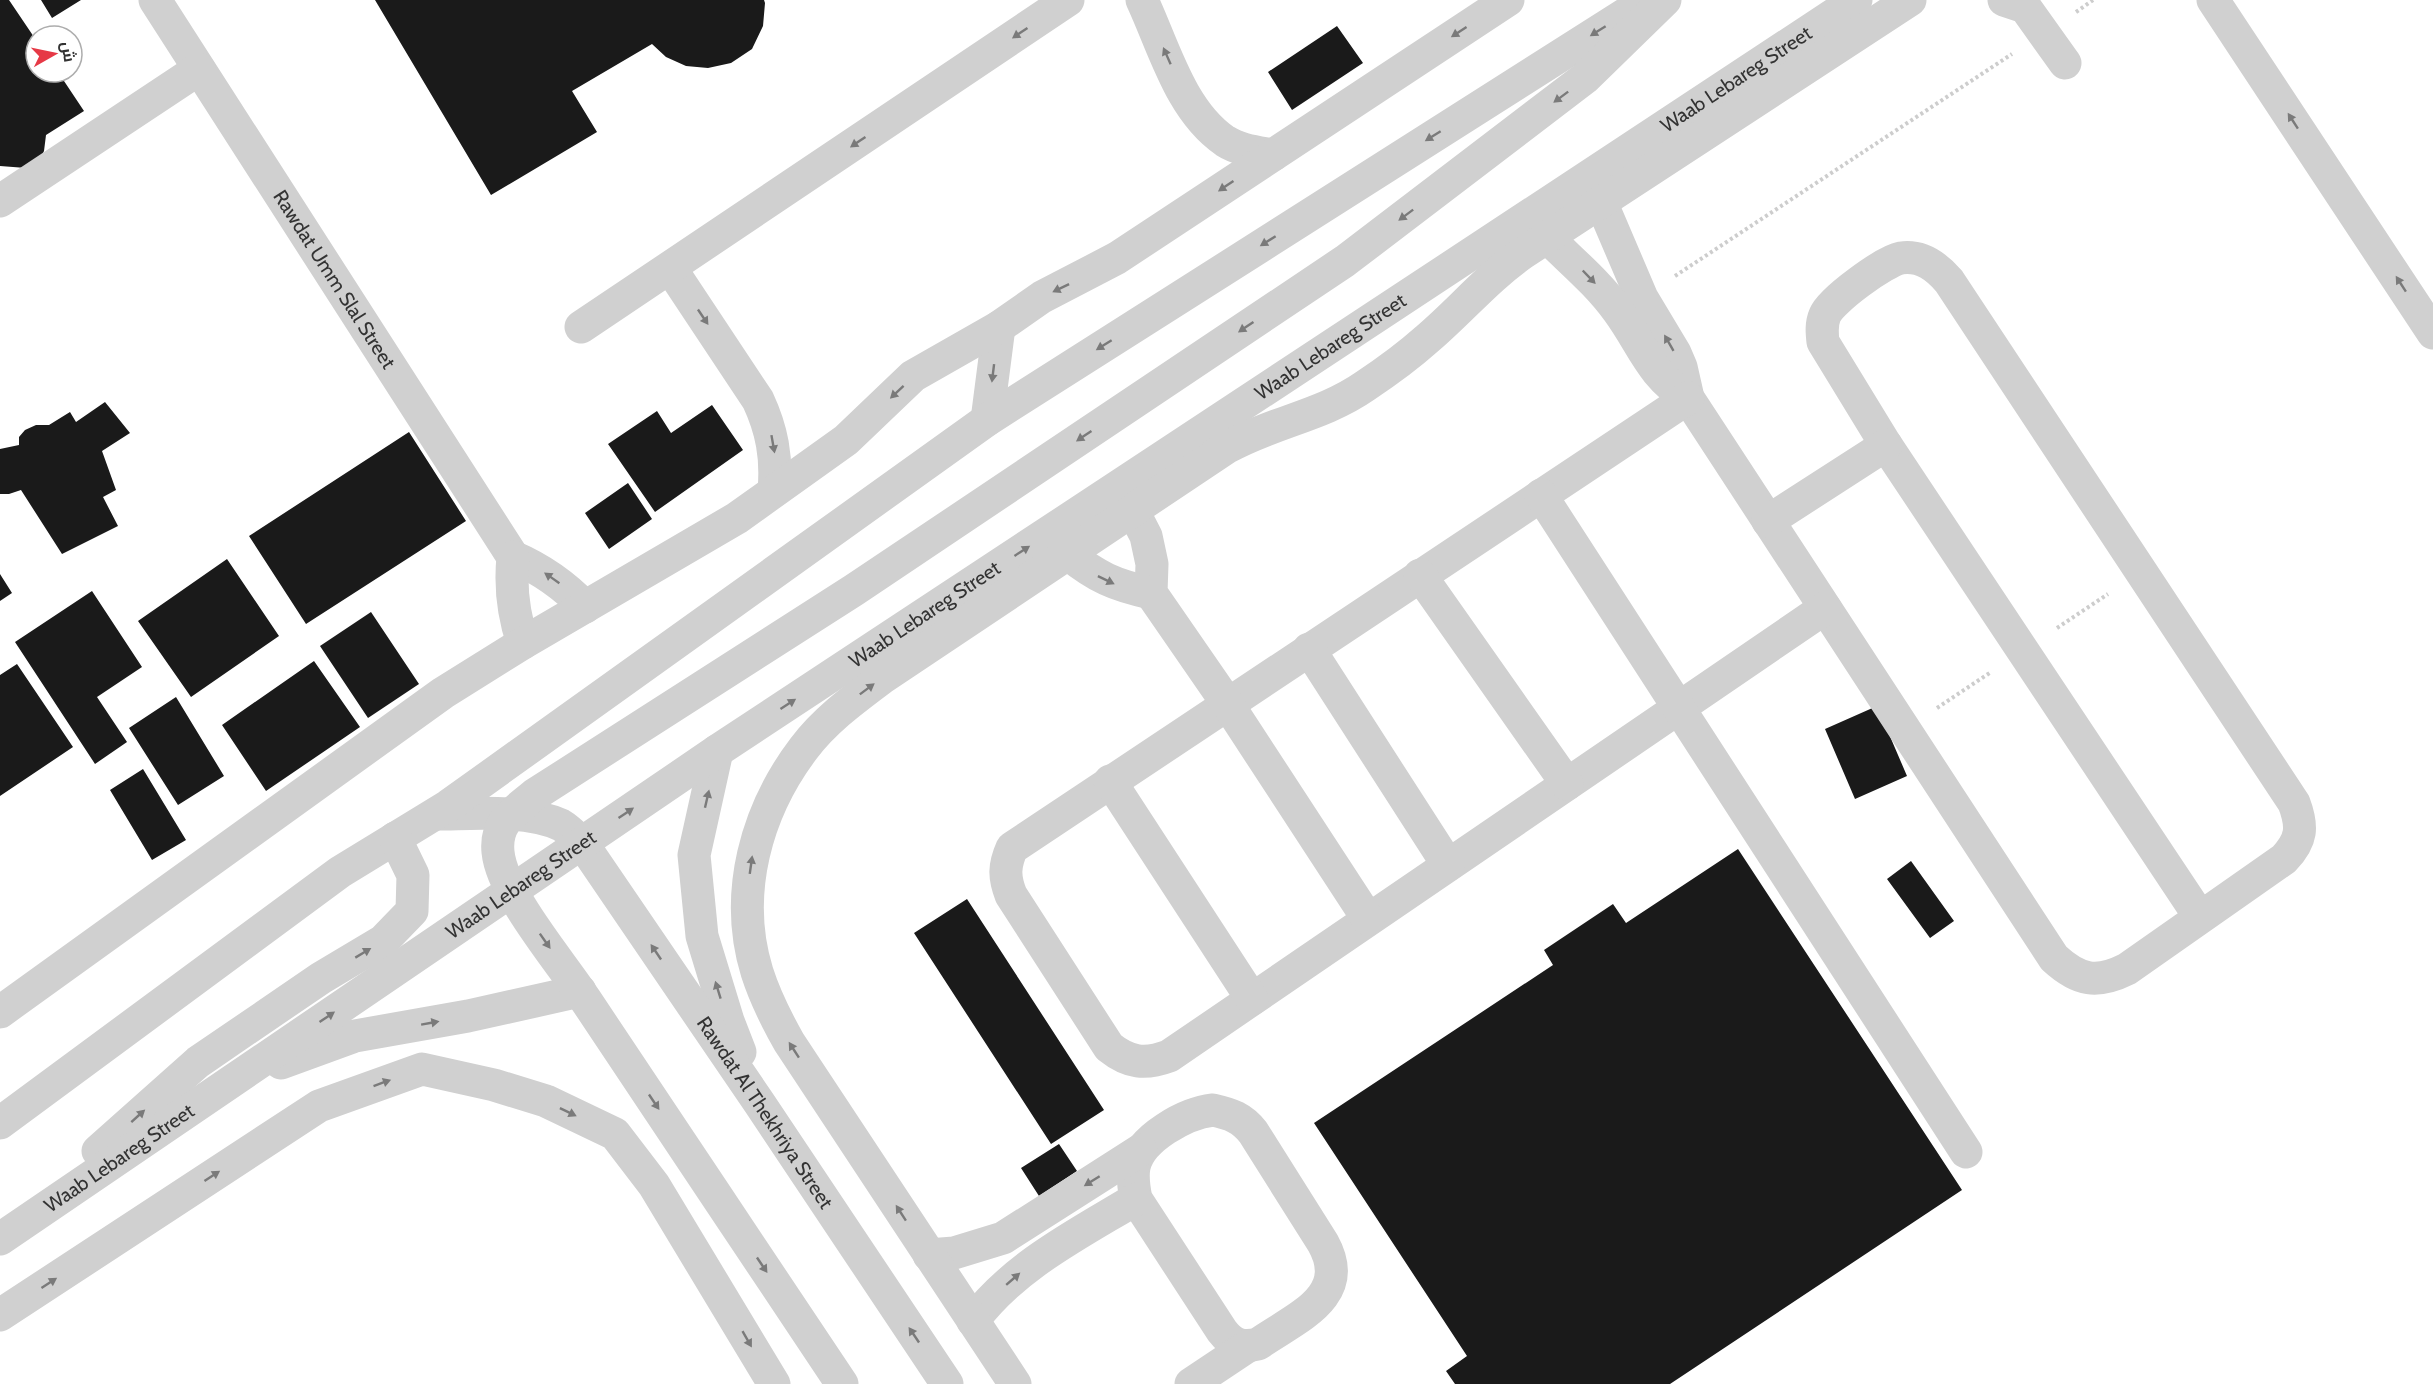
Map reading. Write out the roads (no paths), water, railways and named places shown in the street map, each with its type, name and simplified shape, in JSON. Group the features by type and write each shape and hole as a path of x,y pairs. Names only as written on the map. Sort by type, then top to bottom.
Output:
{"street":[{"name":"Rawdat Umm Slal Street","path":"154,0 513,557"},
{"path":"580,327 671,269 1068,0"},
{"path":"1142,0 1180,85 1207,126 1227,142 1249,151 1274,155"},
{"path":"0,1012 443,693 523,643 737,518 846,440 913,376 999,327 1042,297 1117,258 1508,0"},
{"path":"0,1123 340,872 436,814 987,420 1647,0"},
{"path":"842,1384 512,892 498,853 499,828 510,815 534,795 854,590 1345,261 1585,78 1665,0"},
{"name":"Waab Lebareg Street","path":"0,1239 717,751 1856,0"},
{"path":"1015,1384 789,1042 770,1007 756,970 749,931 748,891 753,852 765,814 783,778 805,746 843,708 882,678 1226,448 1248,435 1338,403 1365,386 1427,339 1501,268 1910,0"},
{"path":"2213,0 2433,333"},
{"path":"2018,2 2065,63"},
{"path":"0,201 199,69"},
{"path":"1601,202 1630,305 1654,370 1675,390 1688,398 2054,958 2069,972 2088,979 2108,978 2127,969 2284,859 2295,847 2300,833 2300,817 2294,803 1949,281 1937,267 1920,259 1902,258 1885,265 1832,303 1825,315 1822,328 1823,342 1886,445 2200,917"},
{"path":"1547,237 1591,279 1630,305"},
{"path":"671,269 758,400 768,421 774,444 776,467 774,491"},
{"path":"987,420 999,327"},
{"path":"1688,398 1012,848 1005,863 1005,880 1011,895 1109,1047 1122,1057 1138,1063 1169,1056 1825,608"},
{"path":"1768,521 1886,445"},
{"path":"1541,495 1966,1152"},
{"path":"1133,511 1146,536 1152,564 1151,593 1227,703 1368,919"},
{"path":"1068,554 1092,573 1121,587 1151,593"},
{"path":"523,643 516,621 513,600 513,557 552,578 570,591 585,607"},
{"path":"1420,575 1567,784"},
{"path":"1309,649 1448,865"},
{"path":"717,751 694,855 702,936 728,1022 760,1104"},
{"path":"1110,781 1252,999"},
{"name":"Rawdat Al Thekhriya Street","path":"436,814 510,815 540,819 562,826 582,843 947,1384"},
{"path":"0,1239 198,1062 321,978 383,941 412,911 413,875 395,838"},
{"path":"234,1080 355,1036 468,1016 580,991"},
{"path":"0,1315 319,1106 422,1069 494,1085 546,1101 615,1134 654,1185 774,1384"},
{"path":"929,1255 954,1253 1003,1238 1141,1150 1154,1138 1183,1119 1198,1112 1213,1110 1229,1113 1243,1121 1253,1132 1327,1249 1331,1256 1333,1271 1330,1286 1322,1298 1258,1344 1237,1345 1222,1331 1136,1199 1133,1183 1134,1166 1141,1150"},
{"path":"973,1321 985,1305 1022,1271 1136,1199"},
{"path":"1191,1384 1248,1346"}]}
